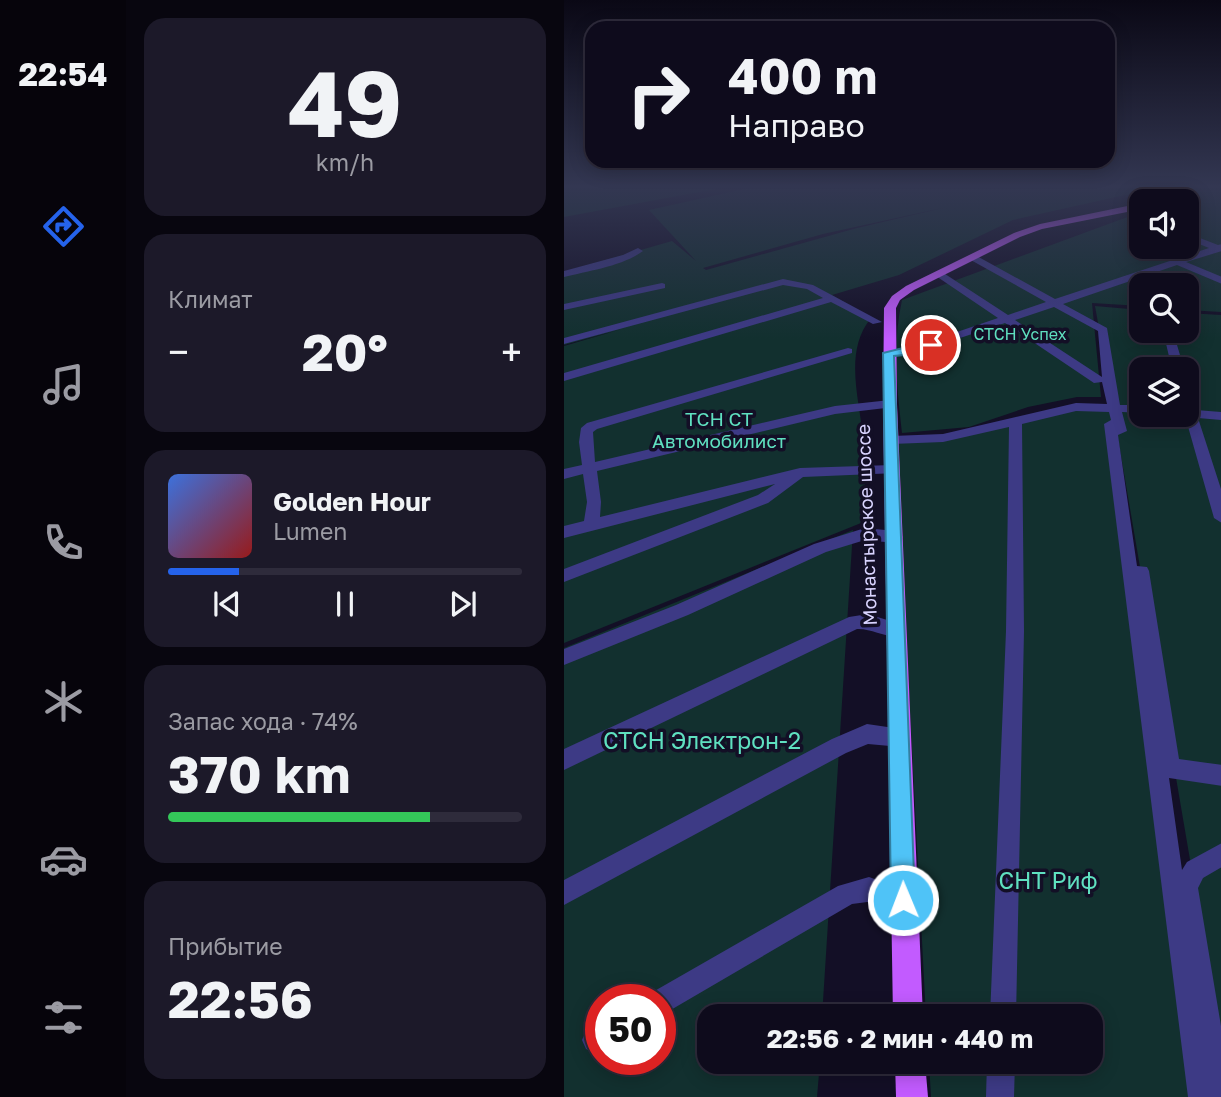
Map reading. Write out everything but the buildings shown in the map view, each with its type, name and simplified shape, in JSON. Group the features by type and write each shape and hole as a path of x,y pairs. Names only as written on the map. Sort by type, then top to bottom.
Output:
{"main road":[{"name":"Монастырское шоссе","path":"907,1004 888,314 891,304 902,293 1018,236"},
{"path":"911,1074 912,1097"}],"street":[{"path":"1199,240 1220,248"},
{"path":"889,353 911,351 1220,248"},
{"path":"564,274 626,257 638,251"},
{"path":"972,257 1103,330 1108,381 1117,414 1170,768 1221,776"},
{"path":"1178,262 1221,281"},
{"path":"939,274 1098,380"},
{"path":"564,341 783,282 810,287 877,322"},
{"path":"564,307 662,286"},
{"path":"564,377 829,299"},
{"path":"590,525 594,516 590,468 584,444 586,431 593,426 848,351"},
{"path":"564,474 835,410 890,404"},
{"path":"892,440 943,438 1076,407 1117,414 1129,412"},
{"path":"1199,411 1221,416"},
{"path":"1117,414 1110,424 1202,1097"},
{"path":"1003,1004 1015,631 1015,421"},
{"path":"1193,427 1221,518"},
{"path":"564,532 800,473 892,470"},
{"path":"564,576 763,499 800,473"},
{"path":"564,657 682,610 820,548 865,534 895,537"},
{"path":"564,760 855,622 868,621 897,630"},
{"path":"564,892 839,746 867,734 901,737"},
{"path":"1218,1097 1186,887 1195,870 1221,854"},
{"path":"676,993 846,894 871,887 903,900"},
{"path":"1000,1097 1001,1074"}],"green space":[{"name":"ТСН СТ Автомобилист","path":"673,236 815,236 703,268 706,270 828,236 979,236 899,275 832,295 871,318 862,331 855,361 863,439 866,521 564,643 564,346 622,329 564,345 564,272 672,241 696,261"},
{"name":"СТСН Успех","path":"1075,236 1129,236 1129,259 1199,259 1199,236 1221,236 1221,312 1199,311 1199,273 1129,273 1129,305 1092,303 1101,397 1077,397 1028,407 969,427 902,433 896,350 902,300"},
{"name":"СНТ Риф","path":"1095,306 1129,309 1129,343 1199,343 1199,314 1221,315 1221,1041 1113,409 1208,1097 931,1097 930,1074 1103,1074 1103,1004 925,1004 896,444 1087,405 1113,407"},
{"name":"СТСН Электрон-2","path":"853,530 823,1004 697,1004 697,1074 819,1074 817,1097 564,1097 564,648"}],"route":[{"path":"903,900 901,737 889,353 911,351 931,345"}]}
